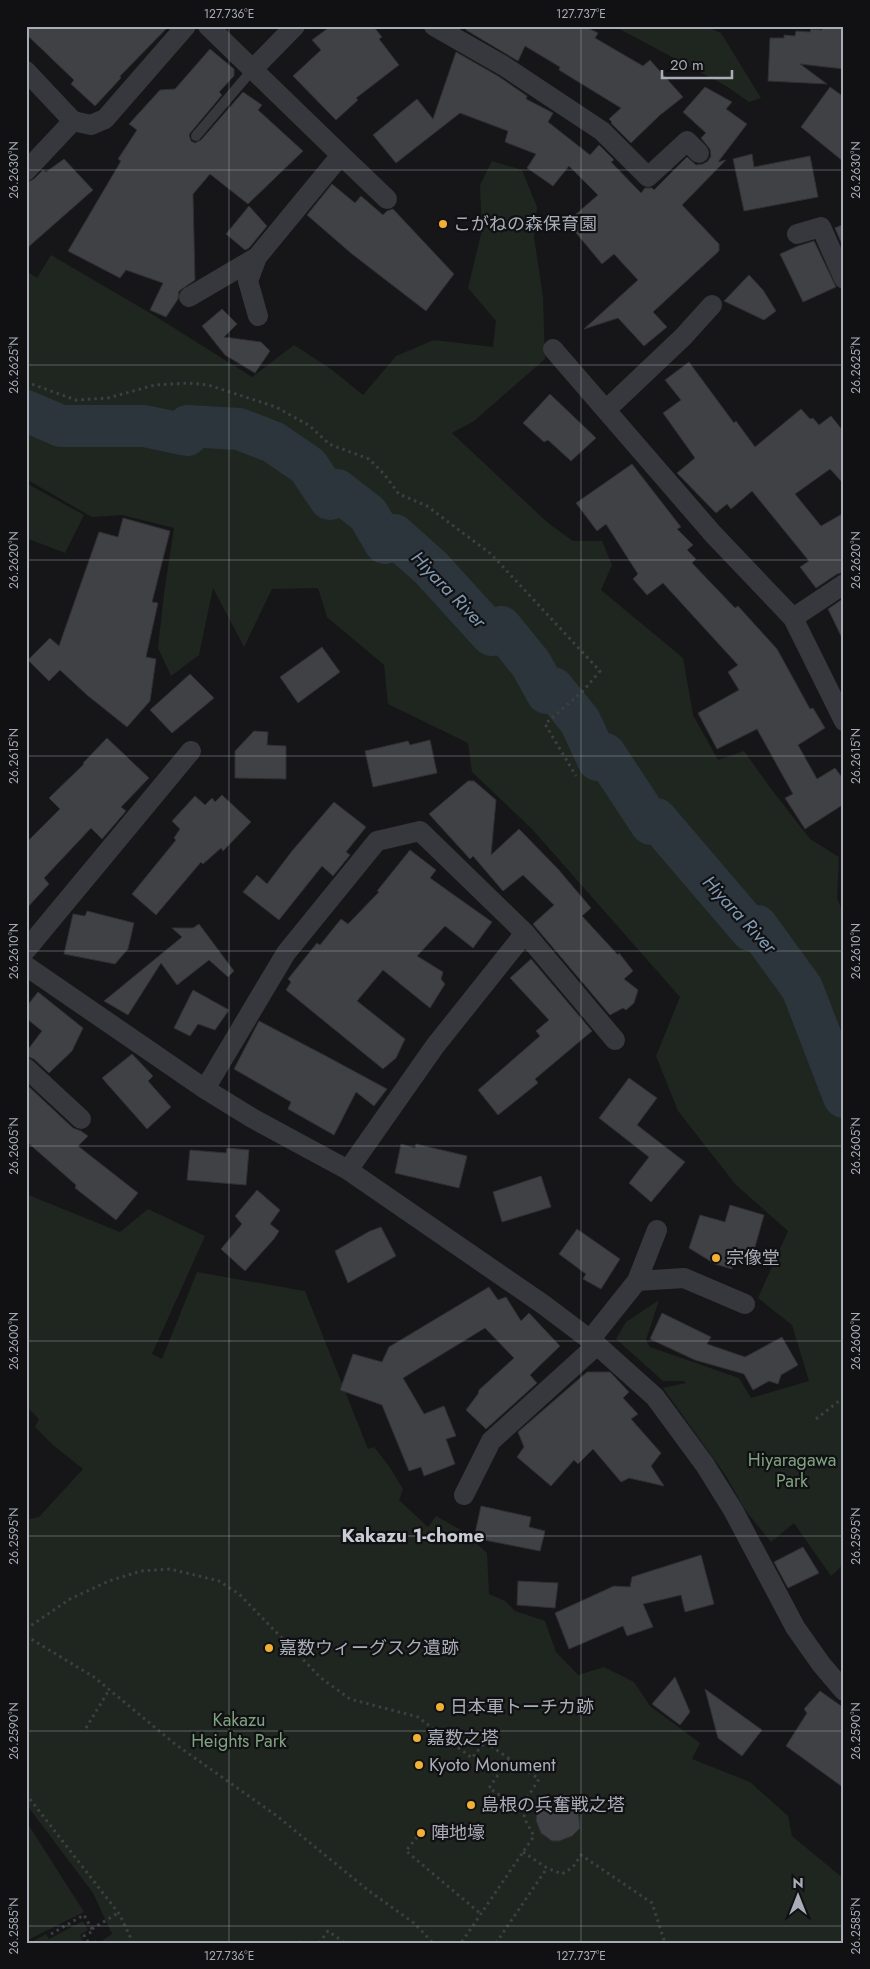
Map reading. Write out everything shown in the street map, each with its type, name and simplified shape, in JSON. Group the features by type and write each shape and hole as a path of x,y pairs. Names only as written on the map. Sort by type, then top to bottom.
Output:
{"street":[{"path":"26,71 73,121 91,125 105,118 186,26"},
{"path":"208,26 387,198"},
{"path":"253,69 295,26"},
{"path":"434,26 504,66 602,131 648,177 687,141 699,153"},
{"path":"26,171 73,121"},
{"path":"258,316 248,280 257,258 341,155"},
{"path":"798,234 821,227 844,279"},
{"path":"189,297 257,258"},
{"path":"606,410 683,338 712,305"},
{"path":"553,349 713,534 792,618 844,721"},
{"path":"792,618 844,584"},
{"path":"26,950 191,751"},
{"path":"206,1089 286,953 376,841 420,831 525,933 615,1040"},
{"path":"348,1170 435,1046 525,933"},
{"path":"26,966 206,1089 252,1118 348,1170 544,1305 594,1342 655,1397 704,1465 733,1510 795,1627 821,1664 844,1691"},
{"path":"26,1068 80,1119"},
{"path":"464,1495 490,1441 594,1342 637,1281 657,1230"},
{"path":"637,1281 684,1278 745,1304"}],"lane":[{"path":"196,136 253,69"}],"path":[{"path":"26,382 76,400 108,398 155,386 188,383 208,385 276,407 310,426 329,444 369,459 384,474 399,494 426,506 491,554 600,671 583,691 545,724 576,776"},
{"path":"816,1420 844,1397"},
{"path":"26,1629 70,1599 142,1570 170,1569 219,1581 239,1594 321,1678 350,1698 418,1717 472,1758 485,1742 539,1779 526,1800 524,1811 524,1818 534,1836 461,1943"},
{"path":"26,1636 94,1677 175,1744 277,1816 370,1891 414,1923 433,1943"},
{"path":"86,1728 109,1690"},
{"path":"509,1759 489,1788 524,1811"},
{"path":"26,1794 118,1913 133,1943"},
{"path":"417,1838 406,1851 481,1914"},
{"path":"523,1852 546,1868 562,1874 573,1867 581,1855 652,1904 665,1943"},
{"path":"496,1943 546,1868"},
{"path":"89,1943 84,1936 118,1913"},
{"path":"51,1934 84,1915 92,1929"},
{"path":"319,1943 328,1931 345,1943"},
{"path":"94,1943 98,1940 100,1943"}],"green space":[{"path":"614,26 705,26 721,33 761,98 749,102 726,86"},
{"name":"Hiyaragawa Park","path":"492,161 522,170 537,207 534,237 543,297 545,359 474,421 452,433 548,523 573,541 602,541 612,565 601,590 683,658 693,715 718,760 744,751 810,839 839,857 837,898 844,915 844,1564 831,1576 794,1523 771,1542 745,1510 726,1476 663,1388 686,1383 683,1381 663,1381 616,1339 626,1322 659,1300 646,1340 650,1347 739,1378 751,1398 809,1381 792,1325 758,1298 788,1231 736,1185 678,1111 656,1056 680,997 532,829 472,772 468,743 388,704 384,665 327,617 318,588 272,589 244,647 213,588 199,655 171,676 158,648 174,528 122,515 92,517 26,479 26,271 37,278 51,255 155,316 252,377 294,345 331,369 363,395 396,356 434,340 493,347 496,321 468,288 482,230 480,185"},
{"path":"26,483 84,515 65,553 26,538"},
{"name":"Kakazu Heights Park","path":"26,1194 120,1232 148,1209 205,1236 152,1354 162,1359 197,1272 305,1291 368,1449 374,1447 389,1466 403,1489 399,1500 428,1527 436,1516 463,1531 487,1553 489,1594 505,1601 515,1611 545,1621 556,1652 578,1675 604,1667 634,1682 650,1706 700,1743 692,1759 750,1782 788,1816 792,1836 844,1879 844,1943 104,1943 103,1940 112,1934 93,1893 26,1804 26,1520 39,1517 83,1469 53,1445 35,1427 39,1419 26,1406"},
{"path":"26,1821 84,1912 26,1941"},
{"path":"83,1921 88,1930 80,1935 84,1943 30,1943 46,1934 49,1939"}],"building":[{"path":"26,26 169,26 120,76 121,78 95,106 71,84 74,80 26,34"},
{"path":"331,26 373,26 382,37 379,39 399,65 356,98 358,100 336,120 293,76 321,50 312,40"},
{"path":"468,26 584,26 598,33 595,38 643,66 650,60 683,97 660,115 631,143 609,119 621,108 559,70 560,67 525,46 518,61 466,30"},
{"path":"823,26 844,26 844,69 800,64 827,84 768,81 770,38 784,38 784,35 795,36 796,31 810,32 811,29 822,30"},
{"path":"210,49 234,69 234,76 219,92 222,95 189,135 191,141 195,143 201,140 243,92 262,105 258,110 303,151 248,204 210,174 193,194 195,280 179,291 178,299 166,317 150,310 163,283 126,270 120,278 68,251 121,161 118,159 137,130 129,124 160,90 175,89"},
{"path":"456,52 498,76 527,96 526,99 553,113 548,122 590,155 599,145 614,160 611,162 641,193 645,188 652,188 654,190 687,157 696,165 708,161 711,156 710,149 701,138 706,133 683,112 705,87 732,102 726,109 747,124 718,162 726,160 682,205 719,244 719,251 653,312 667,327 644,346 618,318 584,329 638,280 614,254 602,264 567,222 598,195 569,166 553,186 527,168 536,154 505,142 508,131 460,113 396,163 373,135 417,99 433,119"},
{"path":"830,87 844,97 844,162 801,127"},
{"path":"752,154 754,167 810,156 818,197 744,211 733,159"},
{"path":"64,159 93,190 26,249 26,183 34,179 43,170 46,172"},
{"path":"332,184 355,203 361,196 383,215 393,209 454,274 426,311 352,254 307,215"},
{"path":"249,206 267,226 249,248 245,250 226,234"},
{"path":"844,224 844,249 835,228"},
{"path":"814,241 836,287 803,302 780,254"},
{"path":"749,275 763,290 776,311 764,320 724,301"},
{"path":"222,309 237,324 224,337 261,342 270,351 255,373 225,355 202,326"},
{"path":"689,362 734,423 736,421 755,447 801,409 819,425 831,416 844,432 844,484 830,469 795,494 821,526 844,513 844,572 837,574 816,588 800,567 809,561 752,491 731,509 727,504 716,513 677,473 695,458 663,413 681,400 665,380"},
{"path":"550,394 596,438 571,461 548,440 544,442 523,423"},
{"path":"632,464 681,527 677,529 693,545 687,550 696,559 692,563 735,608 738,606 777,649 810,709 813,708 825,728 798,745 817,779 835,768 844,780 844,804 805,829 785,798 793,794 757,729 717,749 698,713 739,690 728,672 738,665 663,583 647,595 633,579 638,574 606,524 597,531 576,503"},
{"path":"123,518 170,531 152,602 158,603 146,657 156,659 150,701 127,727 87,695 60,670 49,681 28,660 50,638 59,646 99,532 118,537"},
{"path":"844,598 844,642 828,609"},
{"path":"322,647 340,672 298,703 280,677"},
{"path":"190,674 214,698 172,733 150,710"},
{"path":"254,731 268,732 267,745 286,746 286,779 235,778 235,751"},
{"path":"107,738 149,778 121,807 126,811 102,839 91,828 44,878 49,884 26,909 26,843 60,809 49,798 84,764"},
{"path":"430,740 437,773 373,787 365,751 408,741 410,745"},
{"path":"468,781 474,781 496,800 491,855 519,829 558,869 591,908 582,916 618,955 619,953 633,971 624,979 638,990 634,1003 626,1010 623,1008 610,1015 533,924 554,905 523,875 503,891 473,856 470,859 429,814"},
{"path":"222,795 251,822 223,851 221,848 203,864 201,862 156,915 132,894 176,840 174,838 180,829 172,821 195,796 205,805 212,798 215,802"},
{"path":"334,802 366,827 346,852 350,855 333,876 322,866 279,920 243,892 257,875 267,884 292,851"},
{"path":"410,850 436,870 430,878 492,922 473,948 445,926 417,956 443,972 441,979 445,984 430,1008 383,970 357,1001 405,1039 396,1058 383,1069 286,990 291,982 288,979 317,943 320,945 341,919 348,924 379,892 377,891"},
{"path":"87,911 134,923 128,949 115,964 64,954 73,914 85,916"},
{"path":"199,924 234,971 228,977 209,960 177,985 161,963 128,1015 104,1001 182,937 172,928 193,928"},
{"path":"531,959 592,1031 535,1079 538,1083 498,1115 478,1090 540,1036 536,1031 549,1020 510,978"},
{"path":"193,990 229,1010 215,1030 198,1024 190,1036 174,1028"},
{"path":"38,992 83,1028 72,1051 49,1073 34,1059 26,1056 26,1052 42,1031 26,1018 26,1007"},
{"path":"259,1021 387,1089 374,1106 356,1092 334,1135 288,1109 291,1102 234,1069"},
{"path":"132,1054 153,1076 148,1081 171,1107 147,1129 102,1078"},
{"path":"629,1078 657,1098 637,1125 685,1162 651,1202 629,1183 649,1157 599,1118"},
{"path":"26,1084 73,1128 88,1136 78,1146 138,1193 116,1220 75,1188 76,1185 26,1141"},
{"path":"401,1144 415,1148 416,1144 467,1156 459,1188 395,1173"},
{"path":"227,1148 249,1150 246,1185 187,1180 190,1150 226,1153"},
{"path":"541,1176 551,1207 502,1222 493,1192"},
{"path":"257,1190 280,1210 270,1224 279,1231 245,1271 221,1249 242,1224 235,1216"},
{"path":"730,1205 764,1215 751,1261 736,1257 732,1269 715,1264 689,1248 700,1215 725,1222"},
{"path":"381,1227 396,1256 348,1283 335,1251 370,1231"},
{"path":"577,1229 620,1259 601,1289 583,1279 586,1274 559,1254"},
{"path":"489,1287 498,1300 506,1297 521,1321 529,1313 560,1346 530,1375 537,1383 486,1429 466,1410 479,1390 514,1358 485,1328 403,1378 424,1414 444,1406 456,1436 446,1439 455,1464 424,1476 421,1467 409,1471 382,1405 340,1390 353,1354 382,1362 389,1347"},
{"path":"662,1313 711,1337 707,1344 745,1357 782,1337 798,1365 781,1375 778,1384 769,1381 753,1390 744,1374 695,1360 650,1339"},
{"path":"587,1372 610,1372 629,1392 623,1398 638,1414 631,1419 661,1453 651,1466 664,1486 629,1478 621,1482 593,1449 578,1464 574,1460 551,1486 517,1457 524,1447 518,1432"},
{"path":"481,1506 531,1517 529,1527 545,1531 540,1551 474,1538"},
{"path":"803,1547 819,1573 788,1588 774,1562"},
{"path":"701,1555 714,1604 685,1612 681,1595 643,1604 653,1627 627,1636 623,1626 569,1649 555,1613 614,1586 630,1587 632,1577"},
{"path":"518,1581 558,1583 555,1608 517,1605"},
{"path":"675,1677 690,1712 680,1725 652,1704"},
{"path":"705,1689 762,1730 742,1756 718,1738"},
{"path":"820,1691 844,1708 844,1788 786,1746 807,1713 804,1709"},
{"path":"567,1799 578,1809 580,1828 572,1836 559,1841 552,1841 541,1833 536,1820 539,1800"}],"waterway":[{"name":"Hiyara River","path":"26,411 61,426 144,426 187,435 188,426 239,429 273,442 308,466 330,499 337,490 368,514 385,543 394,535 431,568 492,635 501,627 531,664 547,693 553,688 580,721 598,760 605,754 651,824 656,819 751,930 757,926 802,988 844,1097"}],"place":[{"name":"こがねの森保育園","path":"443,224"},
{"name":"宗像堂","path":"716,1258"},
{"name":"嘉数ウィーグスク遺跡","path":"269,1648"},
{"name":"日本軍トーチカ跡","path":"440,1707"},
{"name":"嘉数之塔","path":"417,1738"},
{"name":"Kyoto Monument","path":"419,1765"},
{"name":"島根の兵奮戦之塔","path":"471,1805"},
{"name":"陣地壕","path":"421,1833"}],"district":[{"name":"Kakazu 1-chome","path":"413,1535"}]}
